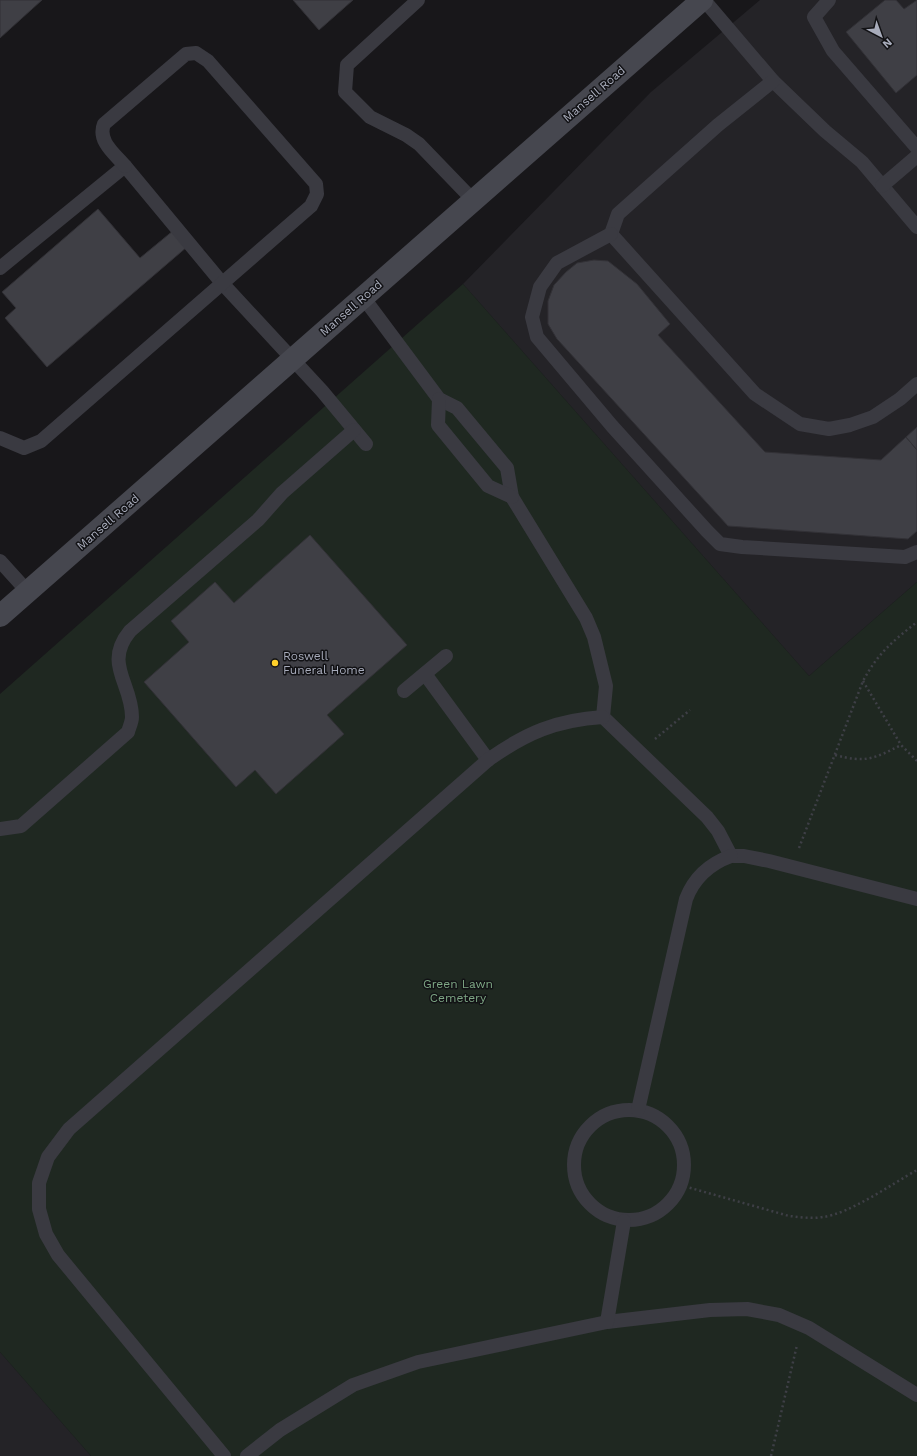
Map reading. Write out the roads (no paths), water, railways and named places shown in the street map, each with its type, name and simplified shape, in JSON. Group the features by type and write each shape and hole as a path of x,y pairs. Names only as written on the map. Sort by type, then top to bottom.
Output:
{"main road":[{"name":"Mansell Road","path":"0,616 703,0"}],"lane":[{"path":"418,0 347,65 345,92 370,117 406,135 419,144 473,200"},
{"path":"703,0 773,81 825,131 862,162 917,227"},
{"path":"829,0 814,17 833,51 917,148"},
{"path":"0,438 24,448 41,441 222,283 311,206 317,194 316,184 208,61 196,53 186,54 104,124 101,131 103,140 222,283 322,391 366,444"},
{"path":"773,81 718,125 618,214 611,234 556,263 540,287 532,317 537,337 612,426 720,544 742,547 905,557 917,552"},
{"path":"882,186 917,156"},
{"path":"0,268 125,166"},
{"path":"611,234 755,394 800,424 829,429 850,425 873,417 900,399 917,384"},
{"path":"363,297 439,399 457,408 507,468 512,497 586,618 594,638 606,686 603,717"},
{"path":"439,399 438,425 488,486 512,497"},
{"path":"0,829 21,826 128,732 132,717 128,696 118,665 118,656 123,639 130,631 258,520 282,493 354,430"},
{"path":"0,561 28,592"},
{"path":"404,691 446,656"},
{"path":"424,674 488,760"},
{"path":"224,1456 58,1255 46,1234 39,1209 39,1183 48,1157 69,1129 488,760 513,742 535,731 580,718 603,717 707,817 718,832 731,856"},
{"path":"638,1110 686,899 691,886 706,870 718,861 731,856 744,856 917,899"},
{"path":"622,1110 638,1110 659,1119 675,1135 682,1149 684,1164 682,1180 676,1194 667,1206 654,1215 639,1220 624,1221 603,1214 594,1209 583,1197 576,1183 573,1167 575,1151 582,1136 592,1124 606,1115 622,1110"},
{"path":"607,1322 624,1221"},
{"path":"247,1456 280,1430 353,1385 418,1362 607,1322 710,1310 747,1309 779,1315 802,1325 917,1395"}],"place":[{"name":"Roswell Funeral Home","path":"275,663"}],"park label":[{"name":"Green Lawn Cemetery","path":"458,991"}]}
